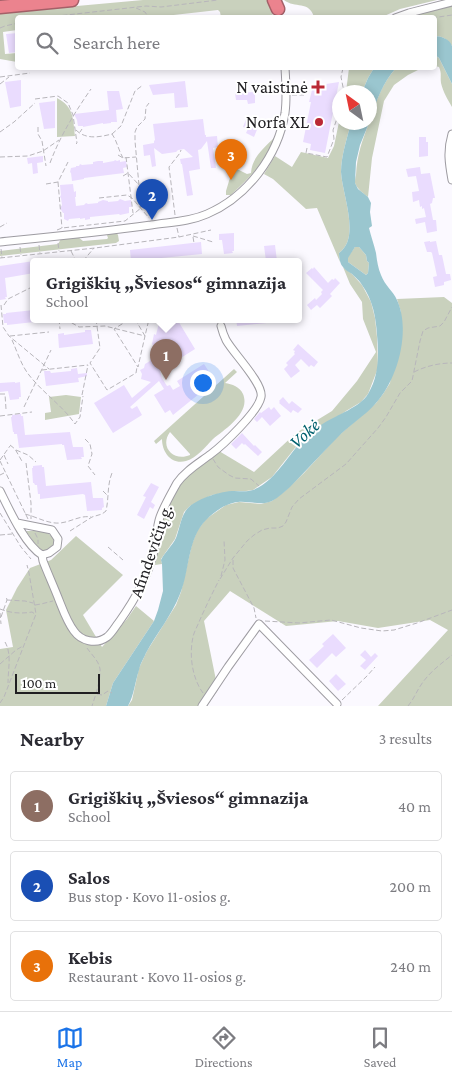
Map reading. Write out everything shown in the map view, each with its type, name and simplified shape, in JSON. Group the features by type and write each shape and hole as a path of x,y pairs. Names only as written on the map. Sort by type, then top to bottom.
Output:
{"highway":[{"path":"0,7 72,0"}],"street":[{"path":"403,15 452,2"},
{"path":"0,242 39,238 54,234 154,224 199,217 219,208 239,194 263,167 272,153 284,114 286,96 284,70"},
{"path":"452,134 448,154 452,180"},
{"name":"Afindevičių g.","path":"85,640 94,641 106,638 130,607 145,576 154,551 158,524 164,508 180,478 210,454 245,421 259,403 262,395 256,381 225,339 221,326"},
{"path":"0,491 28,541 39,553 64,615 74,632 85,640"},
{"path":"17,522 52,530 58,539 56,547 54,550 39,553"},
{"path":"202,706 259,624 337,704"}],"path":[{"path":"61,15 146,6 161,7 218,0"},
{"path":"135,8 145,12 147,15"},
{"path":"437,17 452,15"},
{"path":"0,28 15,24"},
{"path":"342,70 343,85"},
{"path":"0,77 30,73"},
{"path":"0,84 10,75"},
{"path":"76,130 79,133 98,138 112,134 121,126 135,91 144,85"},
{"path":"50,163 59,139 91,89"},
{"path":"286,96 304,94"},
{"path":"35,99 58,96 68,103 76,130 76,144"},
{"path":"0,132 35,103"},
{"path":"141,208 135,132 145,119 146,107 149,103"},
{"path":"38,127 46,166"},
{"path":"79,133 82,129"},
{"path":"307,148 306,153 327,157 334,138 333,130"},
{"path":"112,134 116,139 117,146 125,157 133,214"},
{"path":"0,158 28,156 43,151 59,139"},
{"path":"176,217 169,167 181,150"},
{"path":"118,156 137,157"},
{"path":"62,228 58,182 68,162"},
{"path":"128,173 140,186"},
{"path":"123,176 128,173"},
{"path":"46,184 58,182"},
{"path":"98,198 127,195 132,198 154,224"},
{"path":"59,252 54,234 62,228 125,221 141,208"},
{"path":"0,227 7,223"},
{"path":"178,229 179,237"},
{"path":"0,258 179,237 211,230"},
{"path":"193,235 213,242"},
{"path":"193,235 194,242"},
{"path":"39,238 40,254"},
{"path":"20,240 21,256"},
{"path":"86,258 95,248"},
{"path":"71,250 75,258"},
{"path":"4,305 8,299 30,288"},
{"path":"1,305 3,327 12,340 28,373 67,412 74,424 80,417 82,396 89,364 100,348 97,323"},
{"path":"207,698 197,685 191,656 193,637 220,579 233,558 254,535 262,530 282,526 286,522 292,507 299,499 346,464 386,417 400,393 412,381 423,331 440,326 452,307"},
{"path":"59,323 60,329"},
{"path":"72,323 79,327 104,326 145,336"},
{"path":"114,329 124,323"},
{"path":"137,323 145,336"},
{"path":"89,364 107,390 136,373 148,323"},
{"path":"114,329 138,367"},
{"path":"9,336 49,332"},
{"path":"12,340 49,369"},
{"path":"24,407 51,350"},
{"path":"414,372 426,366 452,363"},
{"path":"41,370 89,364"},
{"path":"0,394 5,394 6,409"},
{"path":"0,416 32,412"},
{"path":"85,439 90,444 92,454 88,466 95,475"},
{"path":"36,462 10,445 0,460 38,539 39,553"},
{"path":"16,450 23,463"},
{"path":"210,454 218,467 228,475 235,478 251,479 259,486"},
{"path":"4,455 8,464"},
{"path":"26,463 32,516 30,525"},
{"path":"0,475 5,472"},
{"path":"70,531 92,517 106,511 109,497 109,482 112,473"},
{"path":"103,491 109,497"},
{"path":"0,513 12,534 31,559"},
{"path":"25,514 55,523 62,523 86,516 92,517"},
{"path":"0,535 12,534"},
{"path":"220,579 225,560 224,540"},
{"path":"108,547 123,560"},
{"path":"233,558 233,568 254,608 259,624 266,621 299,623 331,620 382,631 417,624 452,610"},
{"path":"0,704 36,614 26,565"},
{"path":"1,617 4,611 6,596"},
{"path":"6,600 41,604 58,599"},
{"path":"0,609 22,614 32,612 36,614"},
{"path":"0,613 1,624"},
{"path":"85,640 87,648 100,670 92,706"},
{"path":"5,642 9,656 8,685"},
{"path":"0,664 24,646"},
{"path":"408,706 414,700 422,683 452,655"},
{"path":"337,704 375,667"},
{"path":"96,694 102,695 108,691 112,693"}],"green space":[{"path":"143,0 270,0 273,15 221,15 218,10 174,15 15,15 15,30 3,32 5,54 15,53 15,62 0,59 0,13"},
{"path":"284,0 437,0 400,9 386,15 313,15 309,8 288,3"},
{"path":"452,6 452,46 445,39 437,36 437,15 417,15"},
{"path":"437,57 452,84 452,107 443,90 439,67 437,66"},
{"path":"349,70 373,70 365,85 347,85"},
{"path":"394,70 418,70 394,85 384,101 372,158 368,197 355,183 359,155 366,130 377,130 377,102 387,80"},
{"path":"57,98 63,101 70,109 75,136 57,137"},
{"path":"337,130 349,130 343,153 341,172 350,227 349,237 339,253 340,262 317,208 306,209 273,179 264,174 275,156 292,167 301,152 328,158 334,146"},
{"path":"275,137 257,169 231,195 226,195 232,171 237,169 247,174 251,173 256,157"},
{"path":"116,232 119,241 116,243 0,256 0,251 58,244 61,239 78,237 83,241 107,239 108,233"},
{"path":"355,247 359,247 366,255 369,263 366,275 348,262 347,258"},
{"path":"343,267 362,285 371,302 375,318 378,368 368,394 361,402 295,448 272,477 253,490 212,495 190,506 184,512 175,539 161,559 162,564 155,565 162,518 180,484 189,474 219,451 254,472 296,433 332,411 357,381 376,352 363,319 362,302 350,284"},
{"path":"444,297 452,303 452,706 378,706 448,630 430,620 378,628 338,621 286,626 230,591 204,621 218,690 207,706 128,706 132,700 139,668 147,651 176,605 181,592 192,544 197,531 206,519 226,505 239,502 261,504 272,501 285,491 337,437 376,403 390,383 401,312 397,299"},
{"path":"234,369 237,372 225,383 240,389 243,394 243,408 236,420 213,439 198,455 186,461 176,461 166,453 162,439 156,444 154,441","holes":["170,432 190,454 184,457 170,452 166,443"]},
{"path":"66,395 81,397 79,414 45,420 45,413 51,412 49,397"},
{"path":"26,531 45,532 52,536 55,545 46,552 37,546"},
{"path":"76,536 123,575 83,615 102,647 136,606 154,621 113,683 106,706 0,706 0,649 13,647 6,610 30,568 51,560"}],"water":[{"path":"437,37 445,38 452,46 452,84 437,56"},
{"path":"373,70 394,70 377,99 377,85 365,85"},
{"path":"349,130 366,130 356,162 355,183 371,203 372,226 369,228 379,270 397,300 403,325 400,354 391,381 372,408 342,433 279,497 264,503 238,502 229,504 216,511 206,520 195,536 180,594 142,661 128,706 106,706 113,683 154,621 163,591 161,560 176,538 186,510 198,501 210,496 229,491 251,491 262,485 309,434 324,423 360,403 372,387 378,358 377,329 373,309 369,297 361,284 344,268 339,256 349,237 350,227 341,172 343,153","holes":["355,247 359,247 366,255 369,263 366,275 348,262 348,258"]}],"building":[{"path":"15,33 15,52 9,53 6,34"},
{"path":"21,80 21,106 10,108 5,82"},
{"path":"185,81 188,107 175,108 174,93 153,95 149,85"},
{"name":"Norfa XL","path":"339,82 338,85 332,85 332,118 325,153 310,150 311,144 303,142 313,86"},
{"path":"107,91 119,91 123,109 116,110 117,122 83,127 78,126 74,114 109,110"},
{"path":"255,92 255,103 248,104 247,100 236,100 235,93"},
{"path":"55,101 55,128 44,129 39,103"},
{"path":"247,117 261,120 254,137 246,133 248,129 243,127"},
{"path":"203,119 206,137 217,136 218,147 213,148 216,168 211,168 207,141 198,150 200,169 189,171 193,195 187,196 180,159 193,157 184,149 162,154 154,148 156,166 152,167 150,155 144,156 143,145 154,143 153,124"},
{"path":"419,137 426,137 428,156 419,157"},
{"path":"43,156 43,162 37,163 38,173 33,174 32,163 28,164 27,158"},
{"path":"120,160 120,162 126,161 127,167 123,168 124,173 72,181 71,168 80,164 93,164 93,162 98,161 103,161 103,163"},
{"path":"420,167 421,174 430,173 435,198 433,198 430,204 433,220 436,220 437,231 427,233 425,222 416,224 415,219 426,217 424,208 420,207 419,200 413,202 412,192 419,191 416,176 408,177 406,169"},
{"path":"73,184 74,192 76,191 76,206 86,203 98,203 103,200 108,202 120,199 125,201 131,200 132,207 129,207 129,213 120,215 90,217 90,219 85,220 85,218 69,219 68,221 64,219 64,213 60,208 62,205 60,185"},
{"path":"234,233 234,251 232,251 233,253 224,254 219,234"},
{"path":"436,241 439,255 442,255 446,274 450,274 451,280 444,282 444,285 435,287 433,277 437,276 432,253 427,252 424,242"},
{"path":"201,242 202,254 161,258 131,258 130,250"},
{"path":"275,245 277,258 266,258 264,246"},
{"path":"30,262 30,274 5,278 7,297 0,300 0,266"},
{"path":"314,267 328,283 335,278 340,283 330,294 332,296 320,308 317,305 311,310 307,305 315,298 316,300 323,290 306,273"},
{"path":"30,310 30,322 7,325 7,323 4,323 3,314"},
{"path":"159,323 179,323 195,349 168,366 160,352 153,357 167,386 170,385 173,390 180,386 177,381 204,364 215,381 173,415 170,410 165,413 154,395 164,389 159,381 130,407 132,409 137,406 142,415 113,433 94,403 124,385 132,398 151,382 141,379 142,374 140,370 150,361 154,334 156,335"},
{"path":"237,323 267,323 237,326"},
{"path":"85,330 91,330 93,344 59,348 58,334 85,332"},
{"path":"298,344 318,362 314,367 311,365 309,367 301,359 295,365 300,371 291,378 284,369 288,365 286,363 295,354 293,350"},
{"path":"77,368 78,374 87,373 87,376 78,378 79,382 46,386 44,371 50,371 51,373 71,371 71,369"},
{"path":"20,382 21,397 10,400 8,391 0,392 0,383"},
{"path":"283,397 289,404 292,401 302,409 298,413 293,410 291,413 279,403"},
{"path":"269,407 271,410 274,407 281,416 270,426 262,417 257,422 254,419 260,412"},
{"path":"21,414 23,416 25,435 70,432 73,447 83,447 84,457 81,457 82,459 67,460 64,445 62,444 19,448 17,434 13,432 11,417 12,415"},
{"path":"242,433 262,452 258,456 245,444 242,443 236,449 231,444"},
{"path":"42,465 44,467 46,486 91,482 93,498 103,498 104,507 102,510 87,511 85,495 83,494 40,499 37,485 33,483 32,468 33,466"},
{"path":"151,483 159,487 151,502 155,505 153,509 150,507 144,519 137,515 146,497 143,496"},
{"path":"333,634 346,648 336,657 332,653 317,668 309,660 324,646 322,644"},
{"path":"365,650 371,657 375,653 378,656 365,670 360,666 366,660 360,655"},
{"path":"336,674 346,684 338,691 329,681"}],"place":[{"name":"N vaistinė","path":"318,87"},
{"name":"Norfa XL","path":"319,122"},
{"name":"Kebis","path":"231,180"},
{"name":"Salos","path":"152,220"},
{"name":"Grigiškių „Šviesos“ gimnazija","path":"166,380"}],"water label":[{"name":"Vokė","path":"304,433"}]}
